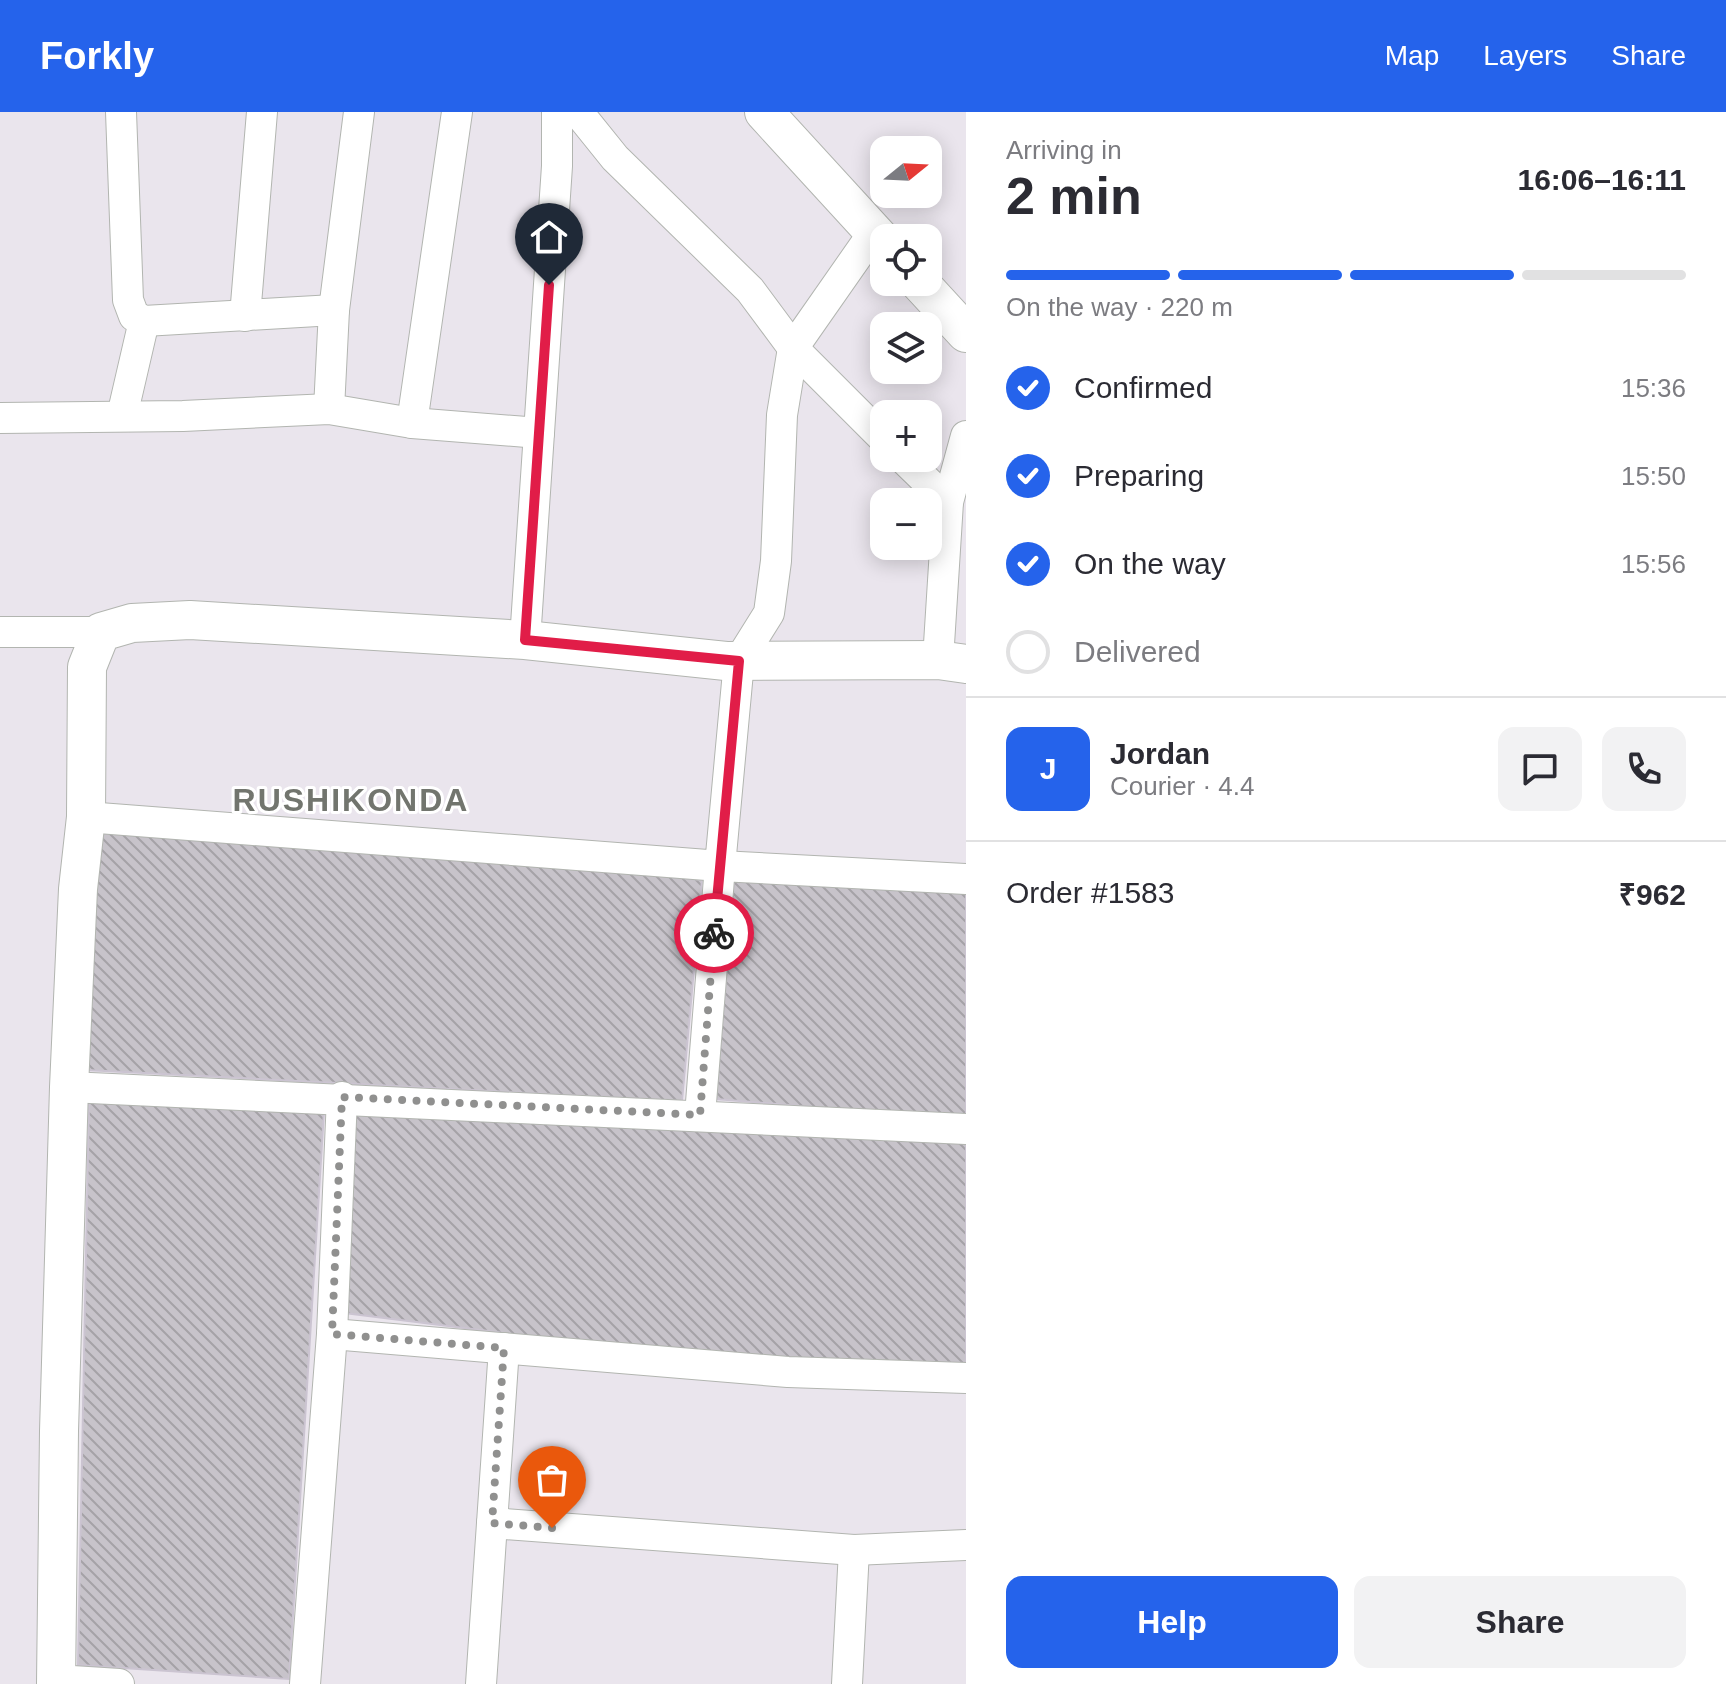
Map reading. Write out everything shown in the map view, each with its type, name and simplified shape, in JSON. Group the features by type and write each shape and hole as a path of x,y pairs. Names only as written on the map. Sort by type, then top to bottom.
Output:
{"street":[{"path":"121,112 128,300 134,316 144,321 334,310"},
{"path":"245,316 262,112"},
{"path":"329,409 334,310 359,112"},
{"path":"412,423 457,112"},
{"path":"525,640 557,166 557,112"},
{"path":"578,112 615,158 750,290 793,348 870,425"},
{"path":"764,112 870,228"},
{"path":"700,1115 739,661 769,613 776,561 782,415 793,348 870,250"},
{"path":"932,296 966,333"},
{"path":"122,416 144,321"},
{"path":"0,418 329,409 412,423 539,433"},
{"path":"0,632 101,632 132,623 190,620 525,640 739,661 952,662 948,502 966,436"},
{"path":"917,472 948,502"},
{"path":"101,632 87,667 86,817 78,889 69,1087 56,1682 119,1684"},
{"path":"86,817 720,866 966,879"},
{"path":"69,1087 342,1097 966,1129"},
{"path":"305,1684 332,1334 342,1097"},
{"path":"332,1334 788,1372 966,1378"},
{"path":"481,1684 504,1348"},
{"path":"492,1523 854,1550 966,1545"},
{"path":"847,1684 854,1550"}],"building":[{"path":"99,817 702,880 682,1101 86,1070"},
{"path":"734,880 966,891 966,1120 716,1099"},
{"path":"89,1101 324,1111 289,1679 78,1665"},
{"path":"354,1108 966,1143 966,1363 696,1357 345,1313"}],"way so far":[{"path":"552,1528 492,1523 504,1348 332,1334 342,1097 700,1115 714,933"}],"district":[{"name":"RUSHIKONDA","path":"351,800"}],"route":[{"path":"549,285 525,640 739,661 714,933"}]}
